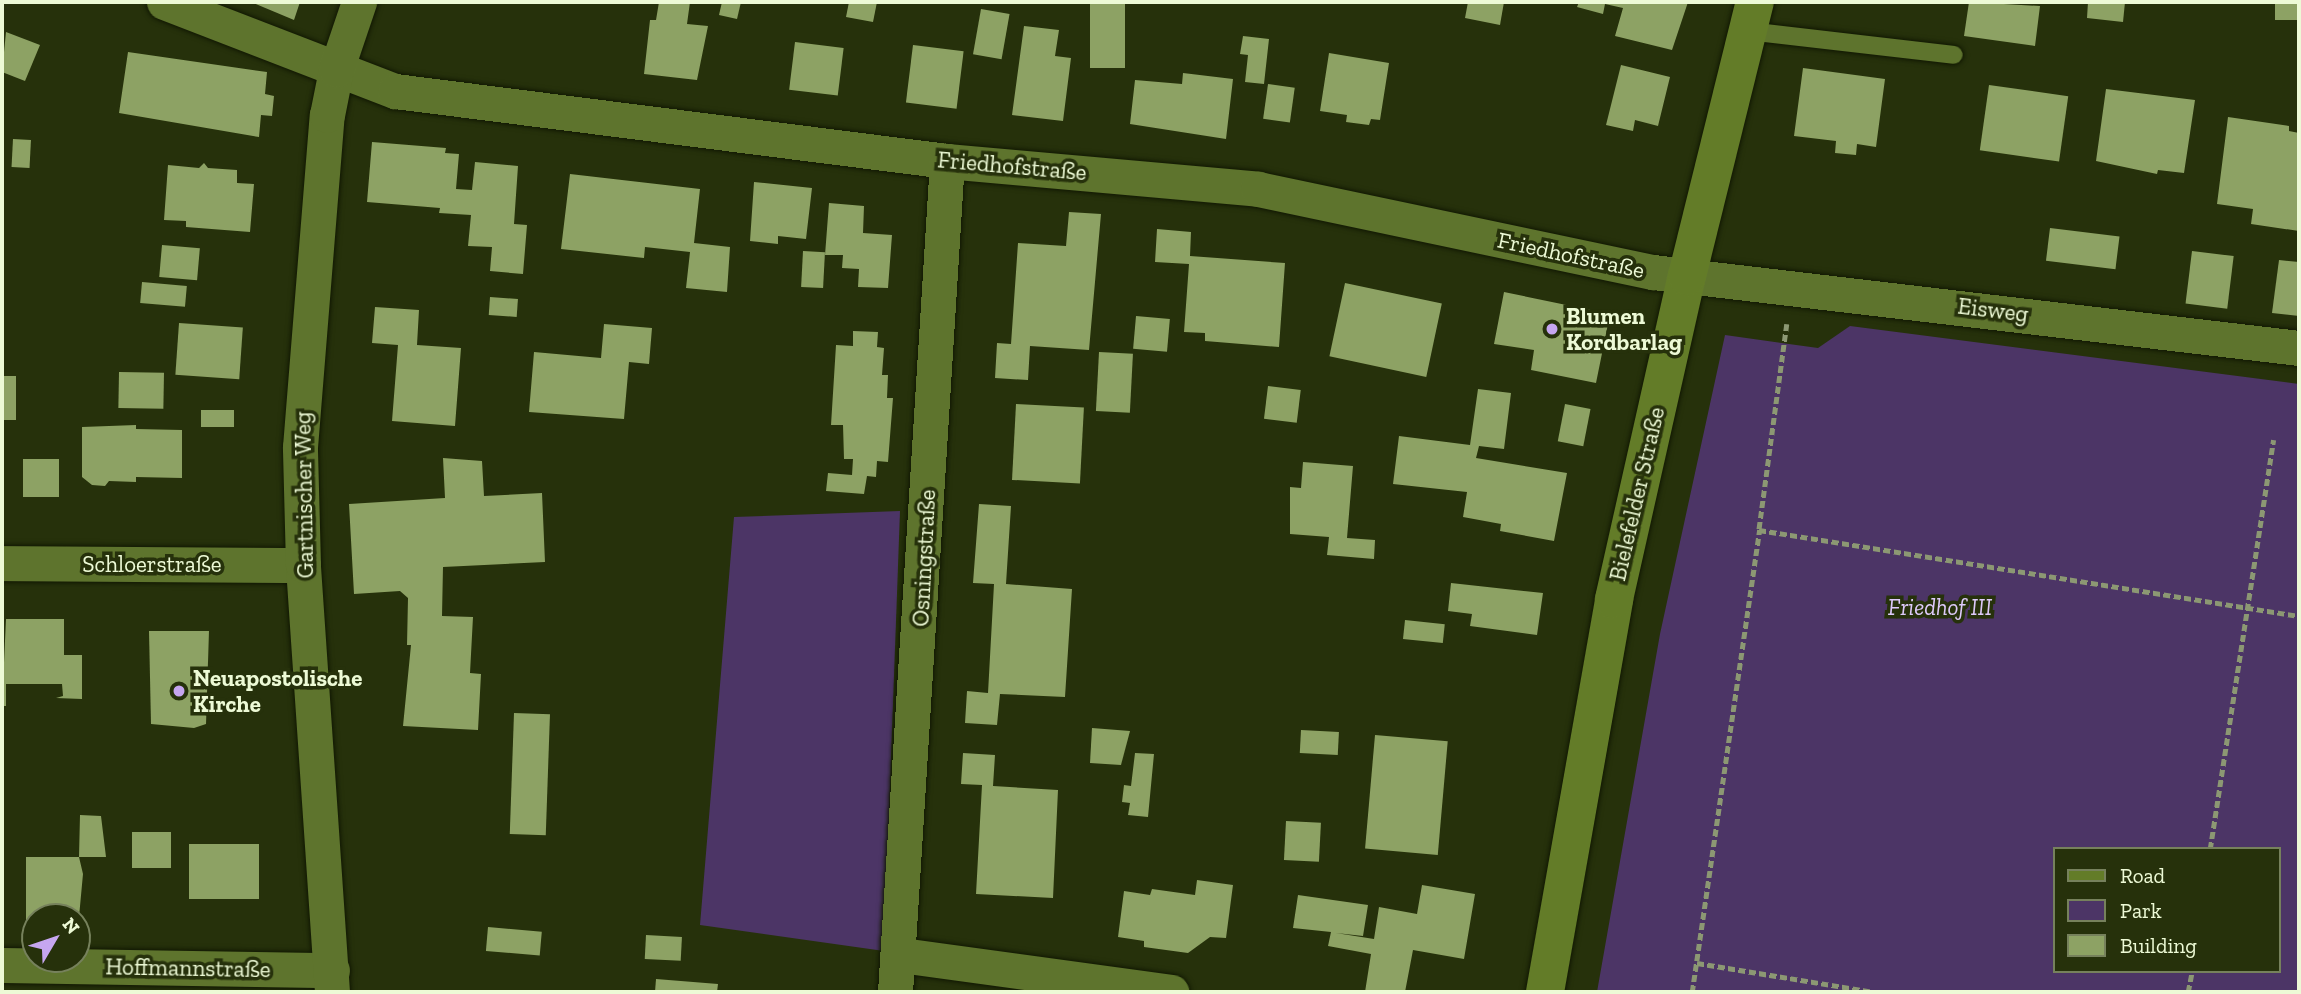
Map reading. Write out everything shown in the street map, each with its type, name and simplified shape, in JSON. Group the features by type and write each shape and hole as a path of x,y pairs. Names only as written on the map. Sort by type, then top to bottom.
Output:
{"street":[{"name":"Friedhofstraße","path":"164,2 395,91 947,161 1258,189 1687,276"},
{"name":"Gartnischer Weg","path":"332,981 303,565 301,433 316,211 335,70 359,2"},
{"name":"Bielefelder Straße","path":"1545,992 1614,599 1687,276 1752,17"},
{"name":"Osningstraße","path":"895,992 901,955 947,161"},
{"name":"Eisweg","path":"1687,276 1794,286 2299,348"},
{"name":"Schloerstraße","path":"2,563 303,565"},
{"path":"901,955 1171,992"},
{"name":"Hoffmannstraße","path":"2,965 332,981"}],"lane":[{"path":"1752,17 1954,55"}],"path":[{"path":"1692,992 1794,286"},
{"path":"2210,847 2273,440"},
{"path":"1759,530 2299,616"},
{"path":"1697,964 1874,992"},
{"path":"2189,992 2192,973"}],"green space":[{"name":"Friedhof III","path":"1850,326 2299,384 2299,992 1597,992 1660,634 1725,335 1818,348"},
{"path":"900,511 884,951 700,925 734,517"}],"building":[{"path":"251,2 300,2 294,20"},
{"path":"659,2 690,2 687,24 708,26 697,80 644,74 650,20 656,20"},
{"path":"722,2 741,2 737,19 719,15"},
{"path":"849,2 877,2 873,22 846,17"},
{"path":"1090,2 1125,2 1125,68 1090,68"},
{"path":"1468,2 1504,2 1500,25 1465,18"},
{"path":"1579,2 1688,2 1672,50 1615,36 1623,8 1605,4 1603,14 1577,7"},
{"path":"1969,2 2040,6 2035,46 1964,36"},
{"path":"2088,2 2125,2 2123,22 2087,18"},
{"path":"2275,2 2299,2 2299,20 2275,20"},
{"path":"981,9 1010,14 1002,59 973,54"},
{"path":"1024,26 1059,30 1055,56 1071,58 1063,121 1012,115"},
{"path":"6,32 40,45 25,81 2,72"},
{"path":"1243,36 1269,39 1264,84 1245,82 1248,55 1240,54"},
{"path":"795,42 844,48 838,96 789,90"},
{"path":"913,45 964,51 957,109 906,103"},
{"path":"128,52 267,72 265,94 274,96 272,116 261,115 259,137 119,113"},
{"path":"1329,53 1389,63 1380,120 1371,119 1369,125 1346,122 1347,115 1320,111"},
{"path":"1621,65 1670,77 1658,126 1635,120 1633,131 1606,125"},
{"path":"1803,68 1885,79 1876,147 1857,144 1856,155 1835,153 1836,141 1794,136"},
{"path":"1183,73 1233,79 1226,139 1130,124 1135,80 1182,84"},
{"path":"1268,84 1295,88 1290,122 1263,119"},
{"path":"1989,85 2068,96 2059,161 1980,150"},
{"path":"2106,89 2195,100 2184,173 2158,170 2157,174 2096,161"},
{"path":"2228,117 2289,126 2289,131 2299,133 2299,231 2251,224 2253,209 2217,204"},
{"path":"13,139 31,140 30,168 12,167"},
{"path":"372,142 446,148 445,153 459,154 456,189 472,190 475,162 518,166 514,224 527,225 523,274 490,271 492,247 468,246 471,215 439,213 440,208 367,202"},
{"path":"204,163 208,168 237,170 237,183 254,184 250,232 186,227 186,221 164,220 168,165 199,168"},
{"path":"570,174 700,189 694,243 730,247 727,292 686,288 690,252 645,247 644,258 561,249"},
{"path":"754,182 812,188 806,239 778,236 778,244 750,241"},
{"path":"829,203 864,206 863,233 892,235 888,288 858,287 859,269 842,268 843,255 825,255"},
{"path":"1069,212 1101,214 1089,350 1030,346 1028,380 995,378 997,343 1011,344 1018,243 1066,246"},
{"path":"2050,228 2119,237 2115,269 2046,261"},
{"path":"1157,229 1191,232 1190,256 1285,263 1279,347 1205,341 1205,333 1184,332 1189,264 1155,262"},
{"path":"162,245 200,248 197,280 159,277"},
{"path":"803,251 825,252 823,288 801,287"},
{"path":"2192,251 2234,256 2227,309 2186,304"},
{"path":"2279,260 2299,262 2299,316 2272,313"},
{"path":"142,282 187,286 185,307 140,303"},
{"path":"1345,283 1442,304 1426,377 1329,356"},
{"name":"Blumen Kordbarlag","path":"1504,292 1610,314 1596,383 1531,370 1534,350 1494,344"},
{"path":"490,297 518,299 517,317 489,315"},
{"path":"375,307 419,310 417,345 461,348 455,426 392,421 398,345 372,343"},
{"path":"1136,316 1170,319 1167,352 1133,349"},
{"path":"179,323 243,327 239,379 175,375"},
{"path":"604,324 652,328 649,364 629,362 624,419 529,412 534,352 601,358"},
{"path":"853,331 878,332 877,347 884,348 882,375 888,375 887,398 893,398 888,462 877,461 876,477 867,476 864,494 826,491 828,473 852,475 853,459 844,459 843,425 831,425 836,345 853,346"},
{"path":"1099,352 1133,354 1130,413 1096,411"},
{"path":"119,372 164,373 163,409 118,408"},
{"path":"2,376 16,376 16,420 2,420"},
{"path":"1268,386 1301,390 1297,423 1264,419"},
{"path":"1478,389 1511,393 1504,449 1479,446 1476,458 1567,473 1554,541 1500,531 1501,524 1463,517 1467,492 1393,484 1399,436 1470,445"},
{"path":"1016,404 1084,408 1080,483 1012,480"},
{"path":"1565,404 1591,409 1583,446 1558,441"},
{"path":"201,410 234,410 234,427 201,427"},
{"path":"136,425 136,429 182,430 182,478 136,477 136,482 109,481 105,486 92,485 82,477 82,427"},
{"path":"443,458 482,461 484,496 542,493 545,562 443,567 442,616 473,617 470,673 481,674 478,730 403,726 411,645 407,645 408,598 400,591 354,594 349,504 445,498"},
{"path":"23,459 59,459 59,497 23,497"},
{"path":"1303,462 1353,466 1347,538 1375,540 1374,559 1327,555 1329,537 1290,534 1290,487 1301,488"},
{"path":"979,504 1011,506 1006,584 1072,589 1065,697 1000,694 997,725 965,723 967,691 988,693 994,584 973,583"},
{"path":"1451,583 1543,593 1537,635 1470,626 1472,614 1448,611"},
{"path":"6,619 64,619 64,655 82,655 82,699 56,698 63,696 62,684 6,684 6,706 2,706"},
{"path":"1405,620 1445,624 1443,643 1403,639"},
{"name":"Neuapostolische Kirche","path":"149,631 209,631 206,724 194,728 151,724"},
{"path":"514,713 550,714 546,835 510,834"},
{"path":"1092,728 1130,731 1121,765 1090,763"},
{"path":"1301,730 1339,732 1338,755 1300,753"},
{"path":"1375,735 1448,741 1438,855 1365,849"},
{"path":"963,753 995,755 993,786 1058,790 1053,898 976,894 982,785 961,784"},
{"path":"1135,753 1154,754 1148,817 1128,815 1130,803 1122,802 1124,785 1131,786"},
{"path":"80,815 101,816 106,857 79,857"},
{"path":"1286,821 1321,823 1319,862 1284,860"},
{"path":"132,832 171,832 171,868 132,868"},
{"path":"189,844 259,844 259,899 189,899"},
{"path":"26,857 79,857 83,874 80,903 26,903"},
{"path":"1197,880 1233,885 1226,938 1210,937 1188,953 1144,947 1144,941 1118,937 1124,891 1150,895 1152,889 1195,895"},
{"path":"1422,885 1475,894 1464,959 1413,950 1405,992 1365,992 1371,954 1328,946 1331,932 1293,928 1298,895 1368,905 1363,936 1336,933 1374,939 1379,907 1417,914"},
{"path":"488,927 542,932 540,956 486,951"},
{"path":"646,935 682,937 681,961 645,959"},
{"path":"656,979 718,984 717,992 655,992"}],"place":[{"name":"Blumen Kordbarlag","path":"1552,329"},
{"name":"Neuapostolische Kirche","path":"179,691"}]}
